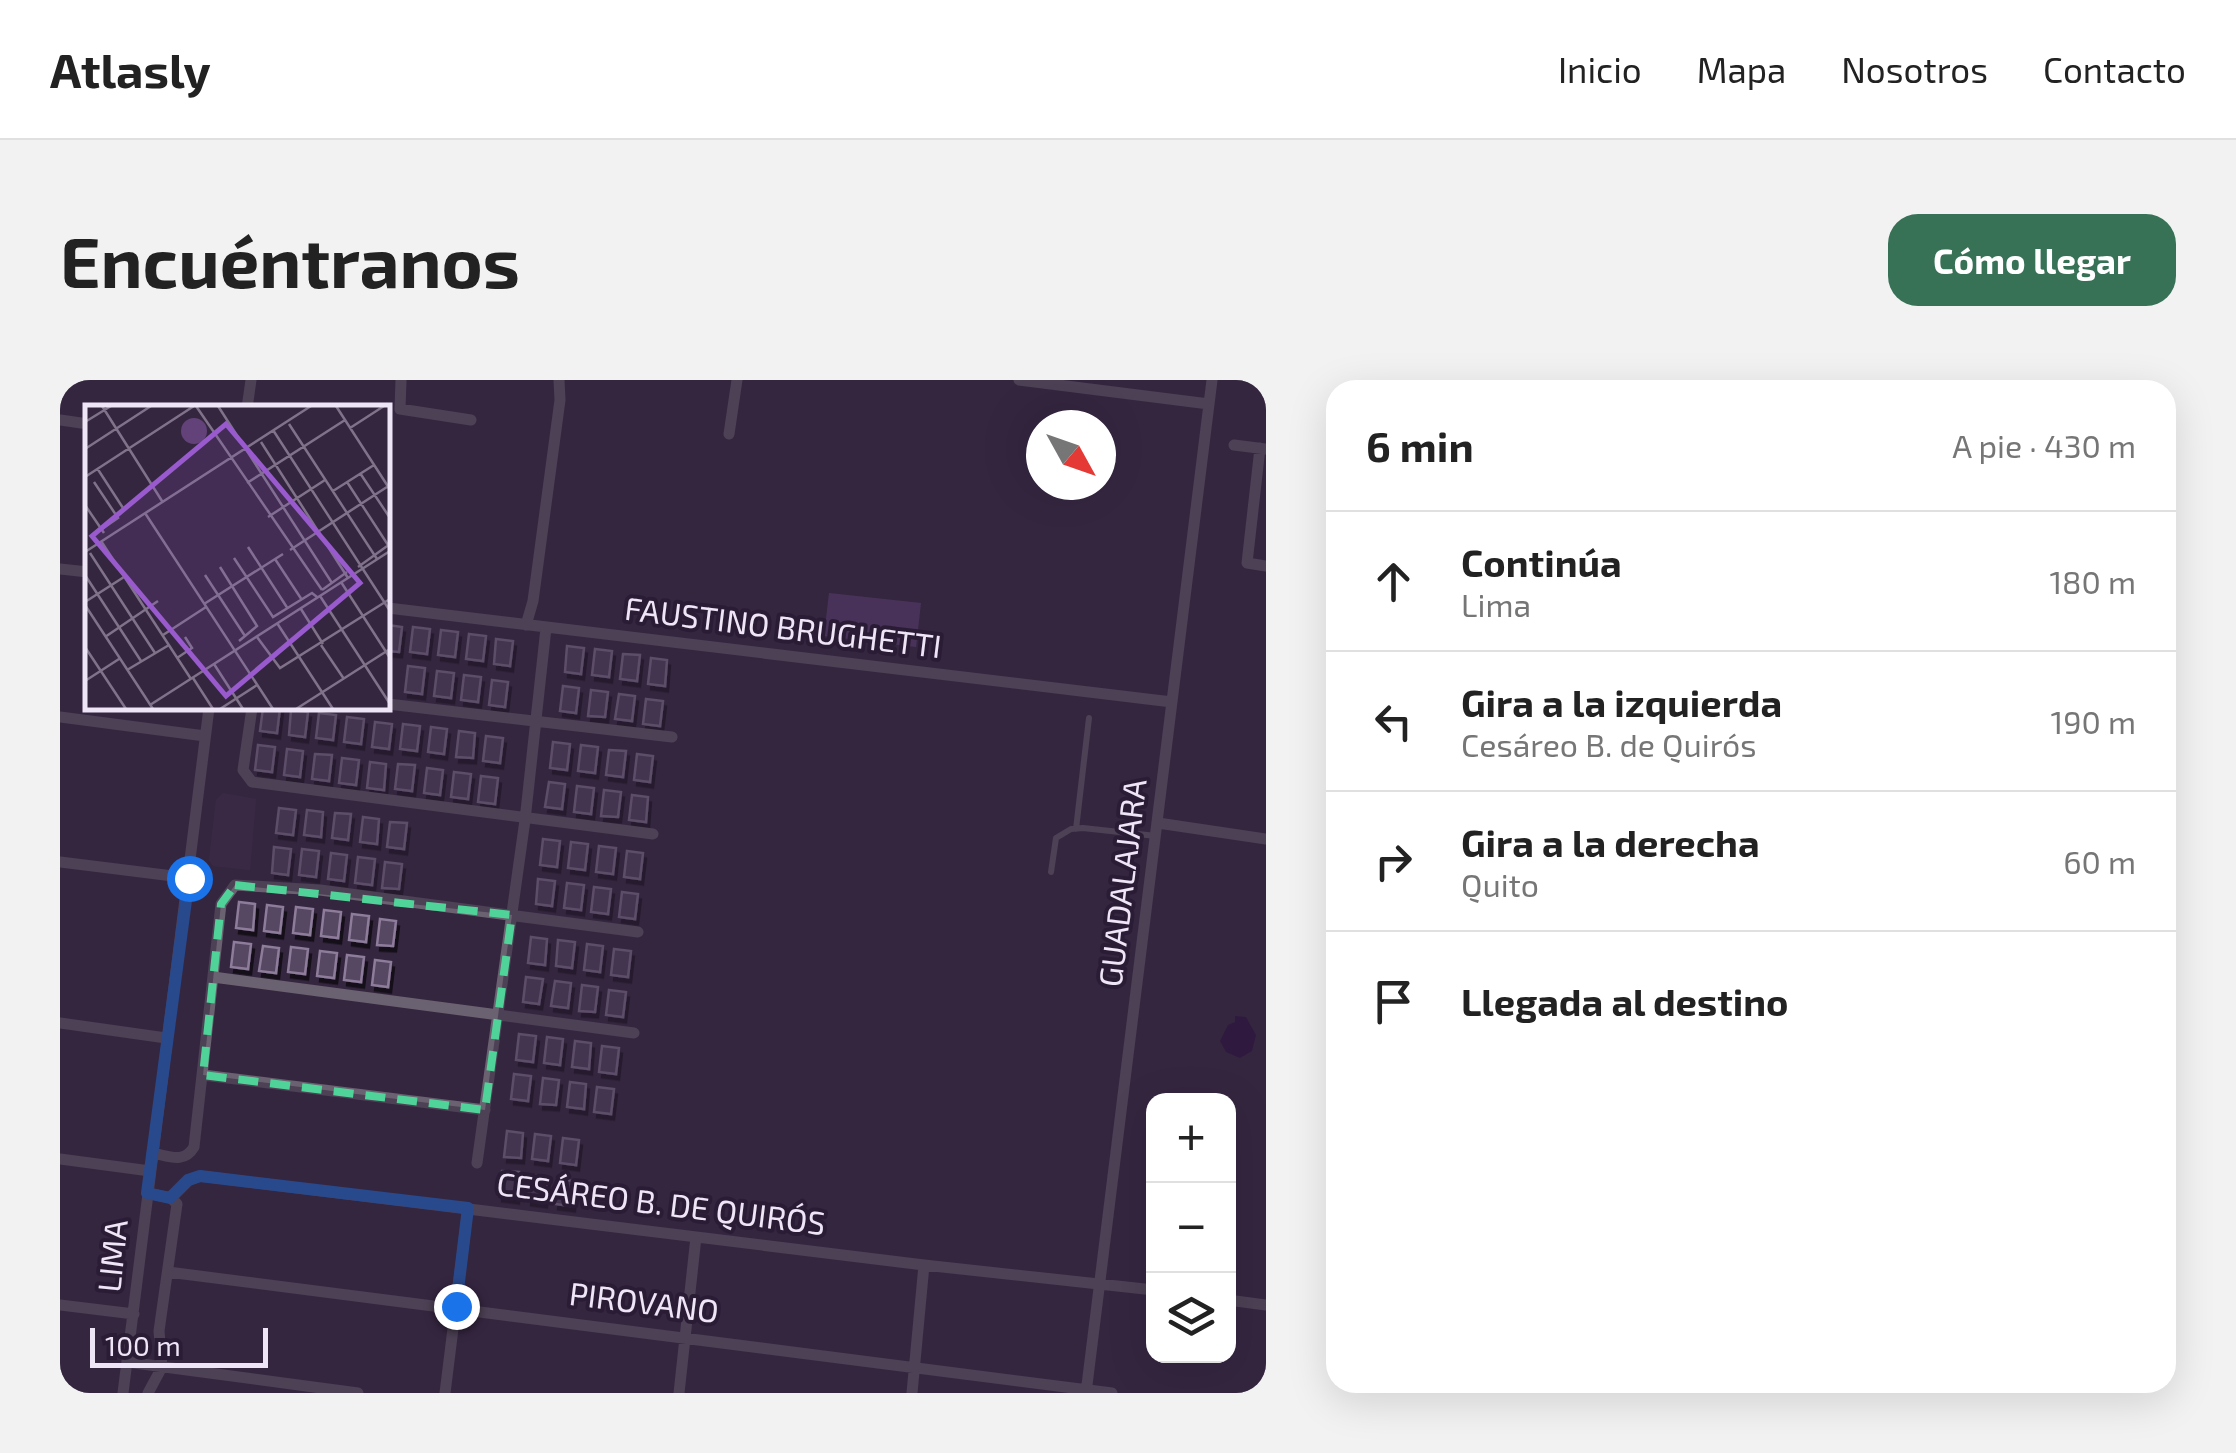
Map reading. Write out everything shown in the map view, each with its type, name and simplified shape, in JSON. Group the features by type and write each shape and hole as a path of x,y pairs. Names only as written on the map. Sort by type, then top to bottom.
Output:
{"street":[{"path":"247,405 250,380"},
{"path":"401,380 400,409 471,420"},
{"path":"526,625 533,601 560,400 559,380"},
{"path":"729,434 737,380"},
{"path":"1019,380 1209,404"},
{"name":"GUADALAJARA","path":"1086,1391 1212,380"},
{"path":"60,420 85,424"},
{"path":"1234,445 1263,449 1247,564 1266,566"},
{"path":"60,569 85,572"},
{"name":"FAUSTINO BRUGHETTI","path":"390,608 1172,702"},
{"path":"477,1163 525,820 546,628"},
{"path":"390,704 672,737"},
{"name":"LIMA","path":"123,1393 209,710"},
{"path":"252,710 243,770 252,782 653,834"},
{"path":"60,716 205,736"},
{"path":"1158,830 1266,839"},
{"path":"60,862 189,878"},
{"path":"152,1153 182,1158 194,1147 221,904 234,885 320,890 638,932"},
{"path":"213,977 634,1032"},
{"path":"60,1023 166,1038"},
{"path":"203,1075 485,1110"},
{"path":"60,1159 150,1170"},
{"name":"CESÁREO B. DE QUIRÓS","path":"170,1198 188,1180 200,1176 1146,1289"},
{"path":"147,1193 170,1198 176,1204 158,1331 162,1367 148,1393"},
{"path":"445,1393 468,1208"},
{"path":"679,1393 696,1236"},
{"path":"912,1393 924,1265"},
{"name":"PIROVANO","path":"168,1272 1112,1393"},
{"path":"1236,1301 1266,1304"},
{"path":"60,1305 134,1314"},
{"path":"127,1362 358,1393"}],"lane":[{"path":"1076,829 1089,718"},
{"path":"1052,872 1056,838 1076,829 1158,830"}],"highlighted area":[{"path":"235,885 512,915 485,1110 203,1075 221,904"}],"shaded area":[{"path":"829,593 921,603 916,647 824,636"},
{"path":"223,793 256,799 250,870 213,866 209,860 216,800"},
{"path":"1235,1016 1246,1017 1256,1035 1252,1051 1240,1058 1226,1052 1220,1041 1228,1025 1235,1022"}],"building":[{"path":"390,625 402,627 399,652 390,651"},
{"path":"413,627 430,629 427,654 410,652"},
{"path":"441,630 458,632 455,657 438,655"},
{"path":"469,634 486,636 483,661 466,659"},
{"path":"496,639 513,641 510,666 494,664"},
{"path":"567,646 584,648 581,674 565,672"},
{"path":"595,649 612,651 609,677 592,675"},
{"path":"623,654 640,655 637,681 620,679"},
{"path":"651,658 667,660 665,686 648,684"},
{"path":"408,666 425,668 422,694 405,692"},
{"path":"437,671 454,673 451,698 434,696"},
{"path":"464,675 481,677 478,702 461,700"},
{"path":"492,680 508,682 505,707 489,705"},
{"path":"563,686 579,688 576,713 560,711"},
{"path":"591,690 608,692 605,717 588,716"},
{"path":"619,694 635,696 632,721 615,719"},
{"path":"646,699 663,701 660,726 643,724"},
{"path":"263,710 280,710 277,733 260,731"},
{"path":"291,710 308,712 305,737 289,735"},
{"path":"319,713 336,715 333,740 316,738"},
{"path":"347,717 364,719 361,744 344,742"},
{"path":"375,722 392,724 389,749 372,747"},
{"path":"403,724 420,726 417,751 400,749"},
{"path":"431,727 447,729 444,754 428,752"},
{"path":"459,731 475,733 473,758 456,757"},
{"path":"486,736 503,738 500,763 483,761"},
{"path":"553,742 570,744 567,770 550,768"},
{"path":"258,745 275,747 272,772 255,770"},
{"path":"581,745 598,747 595,773 578,771"},
{"path":"287,749 303,751 300,777 284,775"},
{"path":"609,750 626,751 623,777 606,775"},
{"path":"315,754 332,755 329,781 312,779"},
{"path":"637,754 653,756 650,782 634,780"},
{"path":"342,758 359,760 356,785 339,783"},
{"path":"370,762 386,764 384,790 367,788"},
{"path":"398,764 415,765 412,791 395,789"},
{"path":"427,768 443,770 440,795 424,793"},
{"path":"454,772 471,774 468,799 451,797"},
{"path":"481,776 498,778 495,804 478,802"},
{"path":"549,782 565,784 562,809 545,807"},
{"path":"577,786 594,788 591,814 574,812"},
{"path":"604,790 621,792 618,817 601,816"},
{"path":"632,795 648,797 646,822 629,820"},
{"path":"279,808 296,810 293,835 276,833"},
{"path":"307,810 323,812 321,837 304,835"},
{"path":"335,813 351,814 348,840 332,838"},
{"path":"363,817 379,819 377,844 360,842"},
{"path":"390,822 407,823 404,849 387,847"},
{"path":"543,839 560,841 557,867 540,865"},
{"path":"571,842 588,844 585,870 568,868"},
{"path":"599,846 616,848 613,874 596,872"},
{"path":"274,847 291,849 288,875 272,873"},
{"path":"302,849 319,851 316,877 299,875"},
{"path":"627,851 643,853 640,879 624,877"},
{"path":"331,853 347,855 344,881 328,879"},
{"path":"358,857 375,859 372,885 355,883"},
{"path":"385,862 402,864 399,889 382,888"},
{"path":"538,879 555,881 552,906 536,904"},
{"path":"567,883 584,885 581,910 564,908"},
{"path":"594,887 611,889 608,914 591,912"},
{"path":"622,892 638,894 635,919 619,917"},
{"path":"239,902 255,904 253,930 236,928"},
{"path":"267,905 283,907 280,933 264,931"},
{"path":"296,907 313,909 310,935 293,933"},
{"path":"324,910 341,912 338,938 321,936"},
{"path":"352,914 369,916 366,942 349,940"},
{"path":"380,919 396,921 393,946 377,945"},
{"path":"531,937 547,939 545,965 528,963"},
{"path":"558,940 575,942 572,968 556,966"},
{"path":"234,942 251,944 248,969 231,967"},
{"path":"587,944 603,946 600,972 584,970"},
{"path":"263,946 279,948 276,973 259,971"},
{"path":"291,947 308,949 305,974 288,972"},
{"path":"614,949 631,951 628,977 611,975"},
{"path":"320,951 337,953 334,978 317,976"},
{"path":"347,955 364,957 361,982 344,980"},
{"path":"375,960 391,962 388,987 372,985"},
{"path":"526,977 543,979 539,1004 523,1002"},
{"path":"555,981 571,983 568,1008 551,1006"},
{"path":"582,985 598,987 595,1012 579,1011"},
{"path":"609,990 626,992 623,1017 606,1015"},
{"path":"519,1034 536,1036 533,1062 516,1060"},
{"path":"547,1037 563,1039 560,1065 544,1063"},
{"path":"575,1041 591,1043 589,1069 572,1067"},
{"path":"602,1046 619,1048 616,1074 599,1072"},
{"path":"514,1074 531,1076 528,1101 511,1099"},
{"path":"543,1078 559,1080 556,1105 540,1104"},
{"path":"570,1082 586,1084 584,1109 567,1107"},
{"path":"597,1087 614,1089 611,1114 594,1112"},
{"path":"507,1131 523,1133 521,1158 504,1157"},
{"path":"535,1134 551,1136 548,1161 532,1159"},
{"path":"563,1138 579,1140 576,1165 560,1163"},
{"path":"502,1171 519,1172 516,1198 499,1196"},
{"path":"531,1175 547,1177 544,1202 528,1200"},
{"path":"558,1179 574,1181 572,1206 555,1204"}],"route":[{"path":"189,878 147,1193 170,1198 188,1180 200,1176 468,1208 456,1306"}]}
